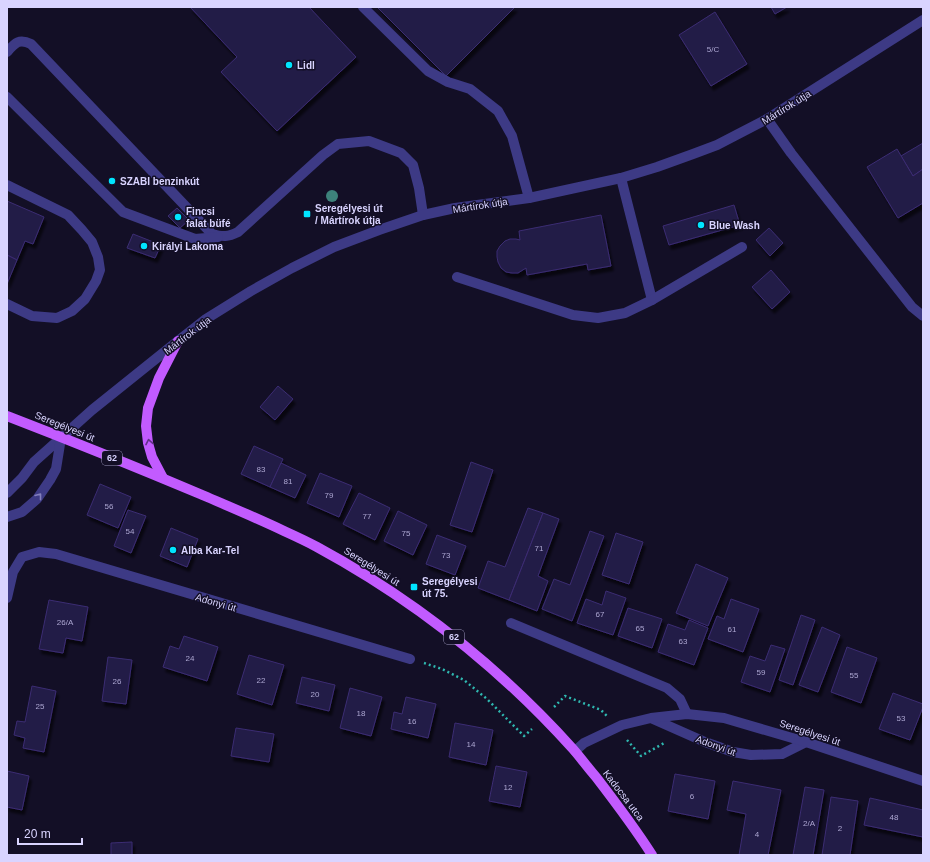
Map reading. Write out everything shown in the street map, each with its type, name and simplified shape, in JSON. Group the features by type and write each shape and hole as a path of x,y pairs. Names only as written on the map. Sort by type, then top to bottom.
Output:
{"main road":[{"path":"163,478 152,457 148,443 146,426 148,408 159,378 178,341"},
{"name":"Seregélyesi út","path":"7,416 163,478 250,515 316,546 358,570 407,602 462,643 500,675 575,751"},
{"name":"Kadocsa utca","path":"575,751 631,823 652,855"}],"street":[{"path":"363,7 428,71 448,82 470,89 498,111 512,136 529,198"},
{"name":"Mártírok útja","path":"61,438 92,410 206,320 251,291 334,247 423,215 455,208 529,198 620,178 657,167 717,145 767,119 923,20"},
{"path":"7,52 16,43 25,41 31,44 212,234 222,237"},
{"path":"7,97 123,212 195,239 231,236 238,232 323,155 338,144 369,141 401,153 413,165 423,215"},
{"path":"767,119 791,153 912,307 923,316"},
{"path":"620,178 652,300"},
{"path":"7,184 68,215 92,242 98,257 100,270 96,281 85,299 72,311 57,318 32,316 7,304"},
{"path":"458,277 573,315 598,318 625,313 652,300 742,247"},
{"path":"7,493 22,478 34,462 61,438"},
{"path":"7,517 22,512 37,500 42,493 56,469 61,438"},
{"name":"Adonyi út","path":"7,598 13,572 22,557 39,552 56,554 410,659"},
{"path":"511,623 667,688 680,699 687,714"},
{"name":"Seregélyesi út","path":"575,751 584,743 622,725 651,718 687,714 724,718 806,742 923,782"},
{"name":"Adonyi út","path":"651,718 704,742 733,752 751,755 782,754 806,742"}],"building":[{"name":"Lidl","path":"190,7 309,7 356,57 277,131 221,72 237,57"},
{"path":"377,7 515,7 446,76"},
{"path":"771,7 787,7 775,14"},
{"path":"715,12 747,64 711,86 679,35"},
{"path":"923,143 923,169 913,176 901,156"},
{"path":"897,149 913,176 923,169 923,203 898,218 867,167"},
{"path":"7,201 44,217 33,244 25,241 17,260 7,255"},
{"name":"Blue Wash","path":"734,205 740,225 669,245 663,226"},
{"path":"177,208 189,220 180,228 168,216"},
{"path":"601,215 611,266 588,270 587,264 527,275 526,268 518,273 506,272 501,268 498,262 497,251 500,246 505,241 510,239 520,240 519,231"},
{"path":"769,228 783,243 770,256 756,240"},
{"name":"Királyi Lakoma","path":"133,234 161,245 155,258 127,248"},
{"path":"7,255 17,260 7,284"},
{"path":"771,270 790,292 772,309 752,287"},
{"path":"278,386 293,399 275,420 260,407"},
{"path":"254,446 283,459 270,487 241,474"},
{"path":"471,462 493,470 472,532 450,525"},
{"path":"281,463 306,475 295,498 270,487"},
{"path":"320,473 352,486 339,517 307,503"},
{"path":"100,484 131,497 118,528 87,515"},
{"path":"359,493 390,508 375,540 343,524"},
{"path":"528,508 543,513 509,600 478,588 488,561 505,567"},
{"path":"128,510 146,516 131,553 114,546"},
{"path":"398,511 427,525 413,555 384,541"},
{"path":"543,513 559,519 538,576 548,581 537,611 509,600"},
{"path":"171,528 198,539 187,567 160,556"},
{"path":"590,531 604,536 572,621 542,609 554,579 570,585"},
{"path":"616,533 643,542 629,584 602,575"},
{"path":"437,535 466,546 455,575 426,564"},
{"path":"696,564 728,578 708,626 676,613"},
{"path":"606,591 626,598 613,635 577,623 586,599 602,605"},
{"path":"731,599 759,609 743,652 708,639 717,616 724,619"},
{"path":"49,600 88,607 82,641 66,638 63,653 39,649"},
{"path":"628,608 662,619 652,648 618,636"},
{"path":"801,615 815,620 793,685 779,680"},
{"path":"689,620 708,628 694,665 658,652 668,624 685,630"},
{"path":"822,627 840,635 818,692 799,685"},
{"path":"184,636 218,647 207,681 163,667 170,646 179,649"},
{"path":"771,645 785,649 770,692 741,682 750,656 765,661"},
{"path":"847,647 877,658 861,703 831,692"},
{"path":"249,655 284,665 272,705 237,694"},
{"path":"108,657 132,660 126,704 102,701"},
{"path":"302,677 335,685 329,711 296,703"},
{"path":"32,686 56,691 44,752 23,748 25,738 14,735 17,721 25,722"},
{"path":"350,688 382,697 371,736 340,728"},
{"path":"893,693 923,704 910,740 879,729"},
{"path":"406,697 436,704 428,738 391,729 394,712 402,714"},
{"path":"455,723 493,730 486,765 449,757"},
{"path":"236,728 274,734 269,762 231,756"},
{"path":"496,766 527,772 520,807 489,801"},
{"path":"7,771 29,776 22,810 7,807"},
{"path":"675,774 715,781 708,819 668,811"},
{"path":"733,781 781,790 768,855 739,855 746,814 727,810"},
{"path":"805,787 824,790 813,855 793,855"},
{"path":"831,797 858,801 850,855 822,855"},
{"path":"870,798 923,810 923,837 864,825"},
{"path":"132,842 132,855 111,855 111,843"}],"place":[{"name":"Lidl","path":"289,65"},
{"name":"SZABI benzinkút","path":"112,181"},
{"name":"Seregélyesi út / Mártírok útja","path":"307,214"},
{"name":"Fincsi falat büfé","path":"178,217"},
{"name":"Blue Wash","path":"701,225"},
{"name":"Királyi Lakoma","path":"144,246"},
{"name":"Alba Kar-Tel","path":"173,550"},
{"name":"Seregélyesi út 75.","path":"414,587"}]}
